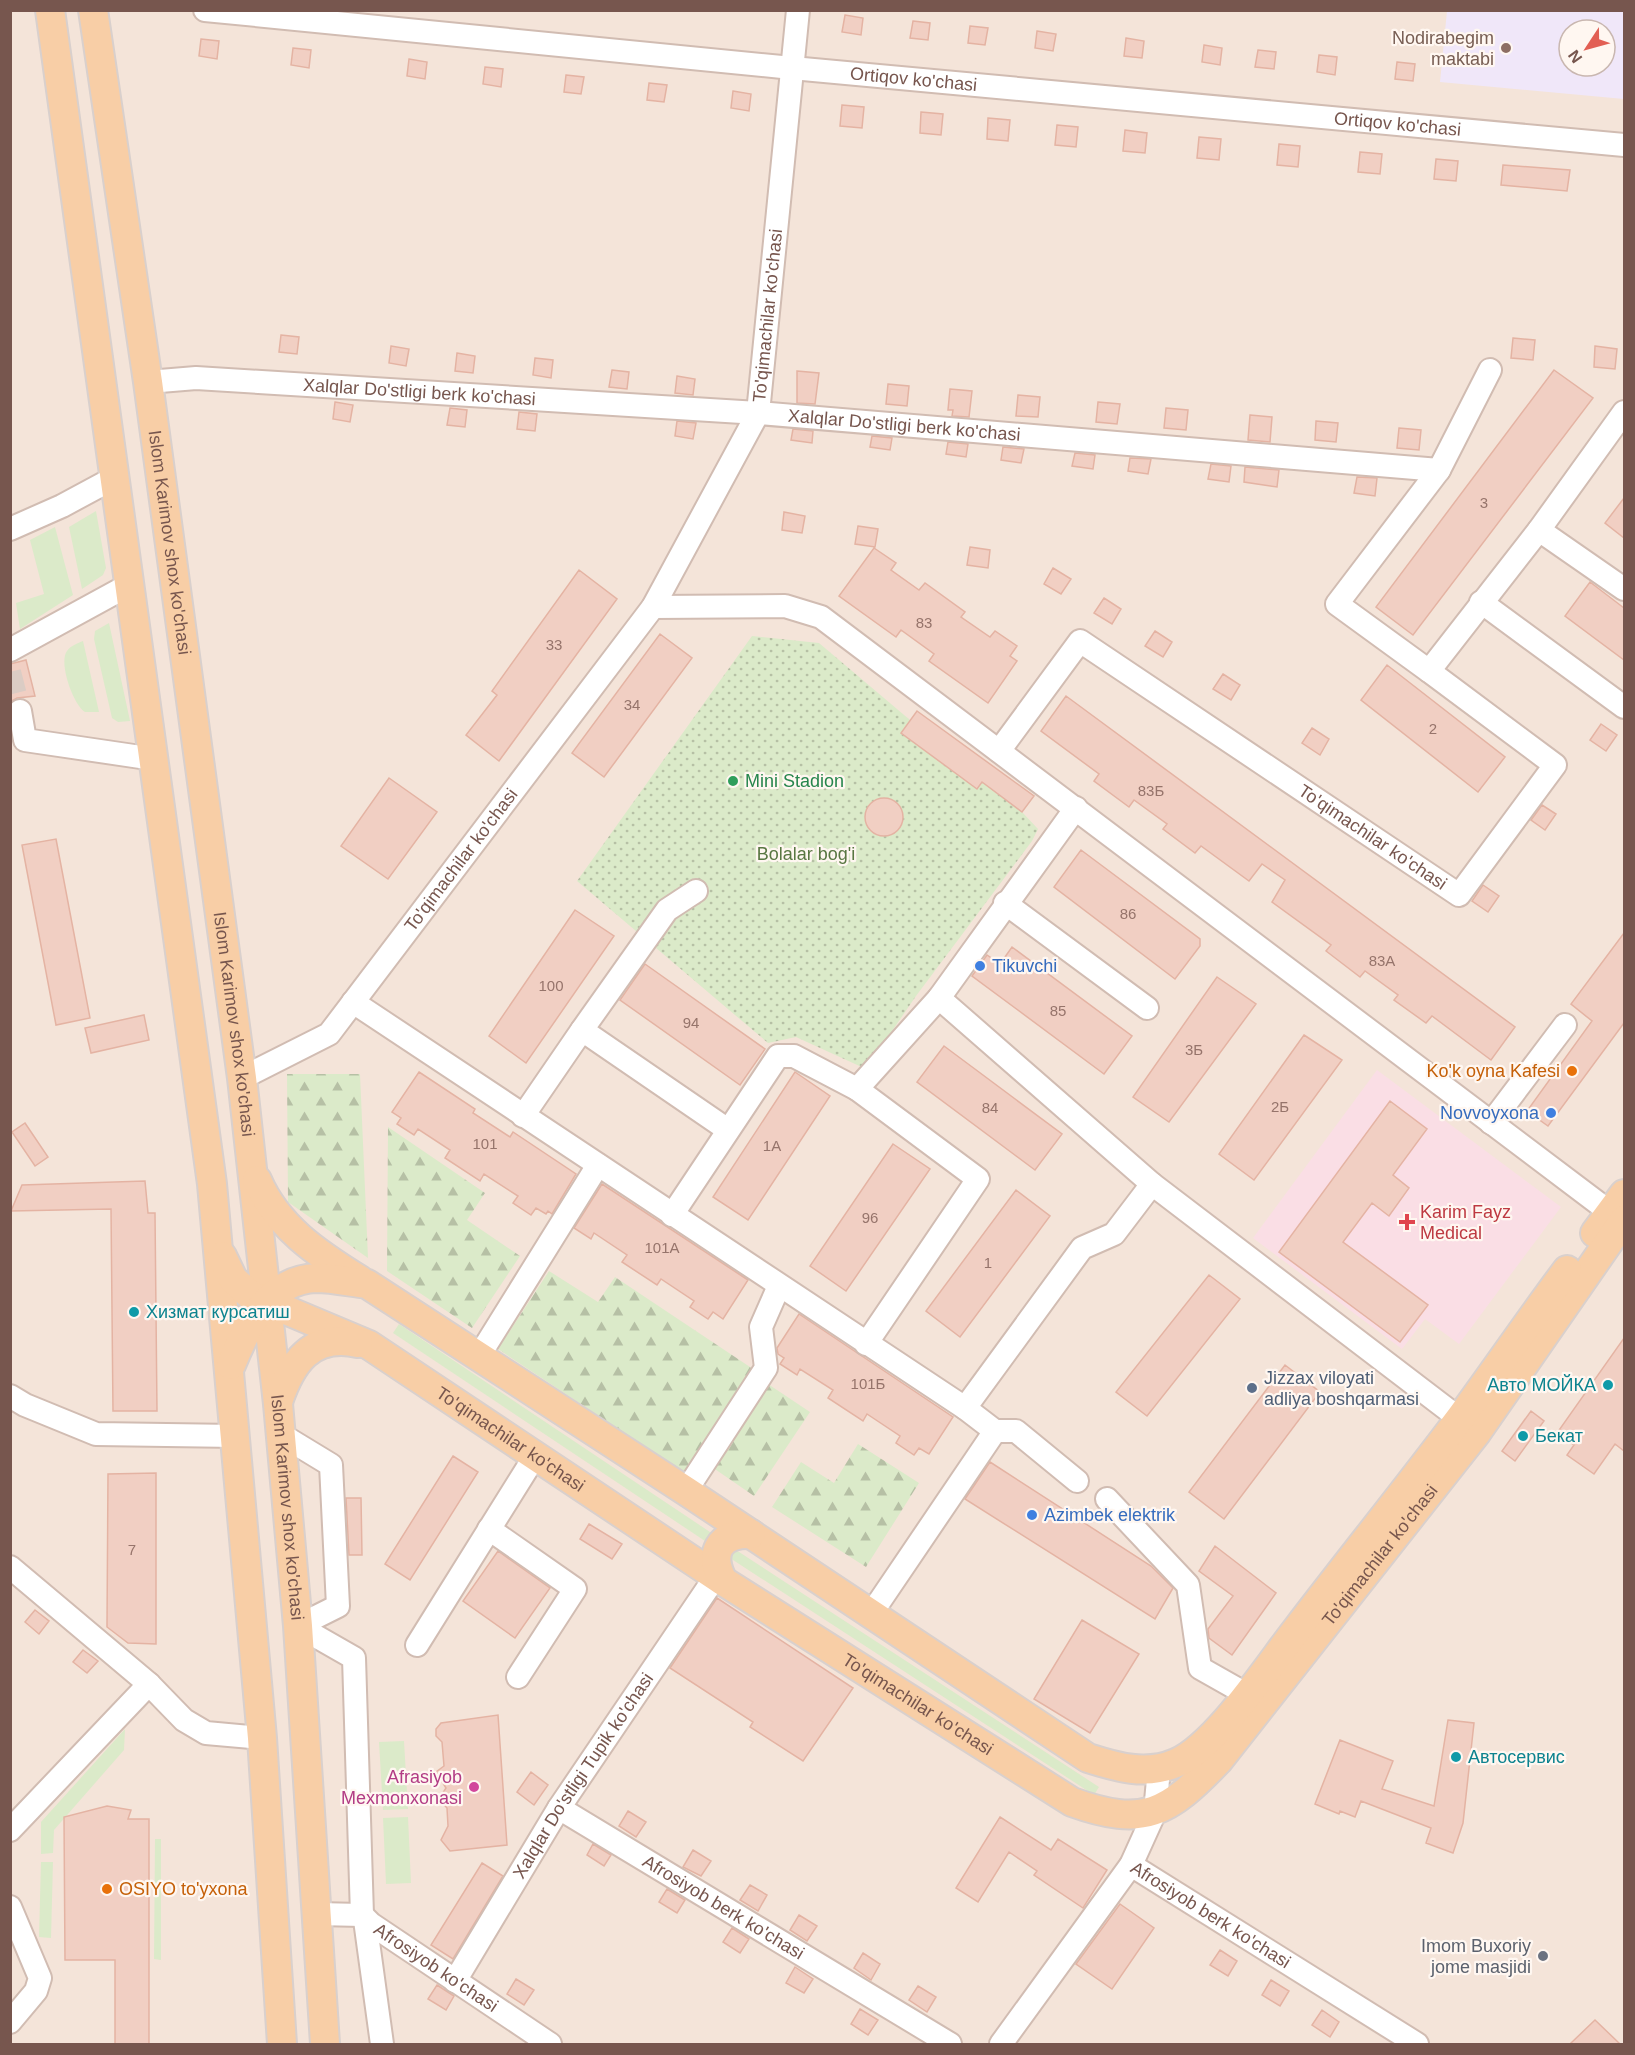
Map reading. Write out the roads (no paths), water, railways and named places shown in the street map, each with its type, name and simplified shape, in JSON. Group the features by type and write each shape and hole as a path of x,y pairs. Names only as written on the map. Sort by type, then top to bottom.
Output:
{"main road":[{"path":"50,10 154,759 218,1246 237,1436 262,1738 282,2044"},
{"name":"Islom Karimov shox ko'chasi","path":"93,10 148,382 171,566 242,1078 278,1404 298,1626 325,2044"},
{"path":"250,1165 272,1208 285,1224 324,1257 366,1284"},
{"name":"To'qimachilar ko'chasi","path":"218,1246 233,1279 250,1294 369,1346 719,1578 1072,1802 1106,1814 1155,1812 1193,1787 1218,1761 1468,1425 1620,1212"},
{"name":"To'qimachilar ko'chasi","path":"230,1368 242,1339 266,1302 282,1288 300,1280 318,1278 366,1284 686,1491 1088,1758 1117,1767 1159,1769 1177,1763 1205,1743 1468,1425"},
{"path":"278,1404 293,1366 301,1356 319,1346 339,1341 369,1346"},
{"path":"719,1578 716,1553 723,1541 736,1534 751,1534"}],"street":[{"name":"Ortiqov ko'chasi","path":"205,10 792,68 1624,145"},
{"name":"To'qimachilar ko'chasi","path":"242,1078 329,1034 653,607 758,413 798,10"},
{"path":"1490,370 1439,470 1337,604 1429,671 1539,530 1624,412"},
{"name":"Xalqlar Do'stligi berk ko'chasi","path":"148,382 196,378 758,413 1439,470"},
{"path":"12,530 114,478"},
{"path":"1539,530 1624,589"},
{"path":"10,650 129,585"},
{"path":"1481,603 1624,707"},
{"name":"To'qimachilar ko'chasi","path":"653,607 785,606 821,617 1491,1123 1620,1212"},
{"name":"To'qimachilar ko'chasi","path":"999,751 1080,641 1459,895 1555,765 1429,671"},
{"path":"20,711 18,740 154,759"},
{"path":"857,1089 939,998 1005,903 1076,808"},
{"path":"523,1116 667,910 696,891"},
{"path":"1005,903 1147,1008"},
{"path":"939,998 1152,1184 1468,1425"},
{"path":"353,1002 965,1408 995,1431 1016,1431 1077,1481"},
{"path":"1491,1123 1565,1025"},
{"path":"582,1030 728,1130"},
{"path":"672,1215 778,1056 794,1056 857,1089 978,1179 866,1344"},
{"path":"478,1356 598,1165"},
{"path":"965,1408 1082,1248 1114,1234 1152,1184"},
{"path":"686,1491 766,1368 761,1327 779,1286"},
{"path":"10,1396 25,1405 96,1434 237,1436"},
{"path":"871,1614 995,1431"},
{"path":"280,1434 331,1465 338,1606 298,1626"},
{"path":"417,1646 535,1456"},
{"path":"1107,1499 1188,1585 1200,1668 1246,1694"},
{"path":"489,1529 574,1589 518,1677"},
{"path":"10,1568 149,1684 184,1720 206,1733 262,1738"},
{"name":"Xalqlar Do'stligi Tupik ko'chasi","path":"455,1981 559,1808 719,1578"},
{"path":"298,1626 354,1658 364,1917 382,2044"},
{"path":"10,1830 149,1684"},
{"path":"1131,1865 1155,1812 1159,1769"},
{"name":"Afrosiyob berk ko'chasi","path":"559,1808 950,2044"},
{"name":"Afrosiyob berk ko'chasi","path":"1001,2044 1131,1865 1417,2044"},
{"path":"10,1907 40,1978 36,1991 10,2022"},
{"name":"Afrosiyob ko'chasi","path":"317,1914 364,1917 550,2044"}],"tunnel":[{"path":"10,672 20,711"}],"place":[{"name":"Nodirabegim maktabi","path":"1506,48"},
{"name":"Mini Stadion","path":"733,781"},
{"name":"Tikuvchi","path":"980,966"},
{"name":"Ko'k oyna Kafesi","path":"1572,1071"},
{"name":"Novvoyxona","path":"1551,1113"},
{"name":"Karim Fayz Medical","path":"1407,1222"},
{"name":"Хизмат курсатиш","path":"134,1312"},
{"name":"Авто МОЙКА","path":"1608,1385"},
{"name":"Jizzax viloyati adliya boshqarmasi","path":"1252,1388"},
{"name":"Бекат","path":"1523,1436"},
{"name":"Azimbek elektrik","path":"1032,1515"},
{"name":"Автосервис","path":"1456,1757"},
{"name":"Afrasiyob Mexmonxonasi","path":"474,1787"},
{"name":"OSIYO to'yxona","path":"107,1889"},
{"name":"Imom Buxoriy jome masjidi","path":"1543,1956"}],"park label":[{"name":"Bolalar bog'i","path":"806,854"}]}
